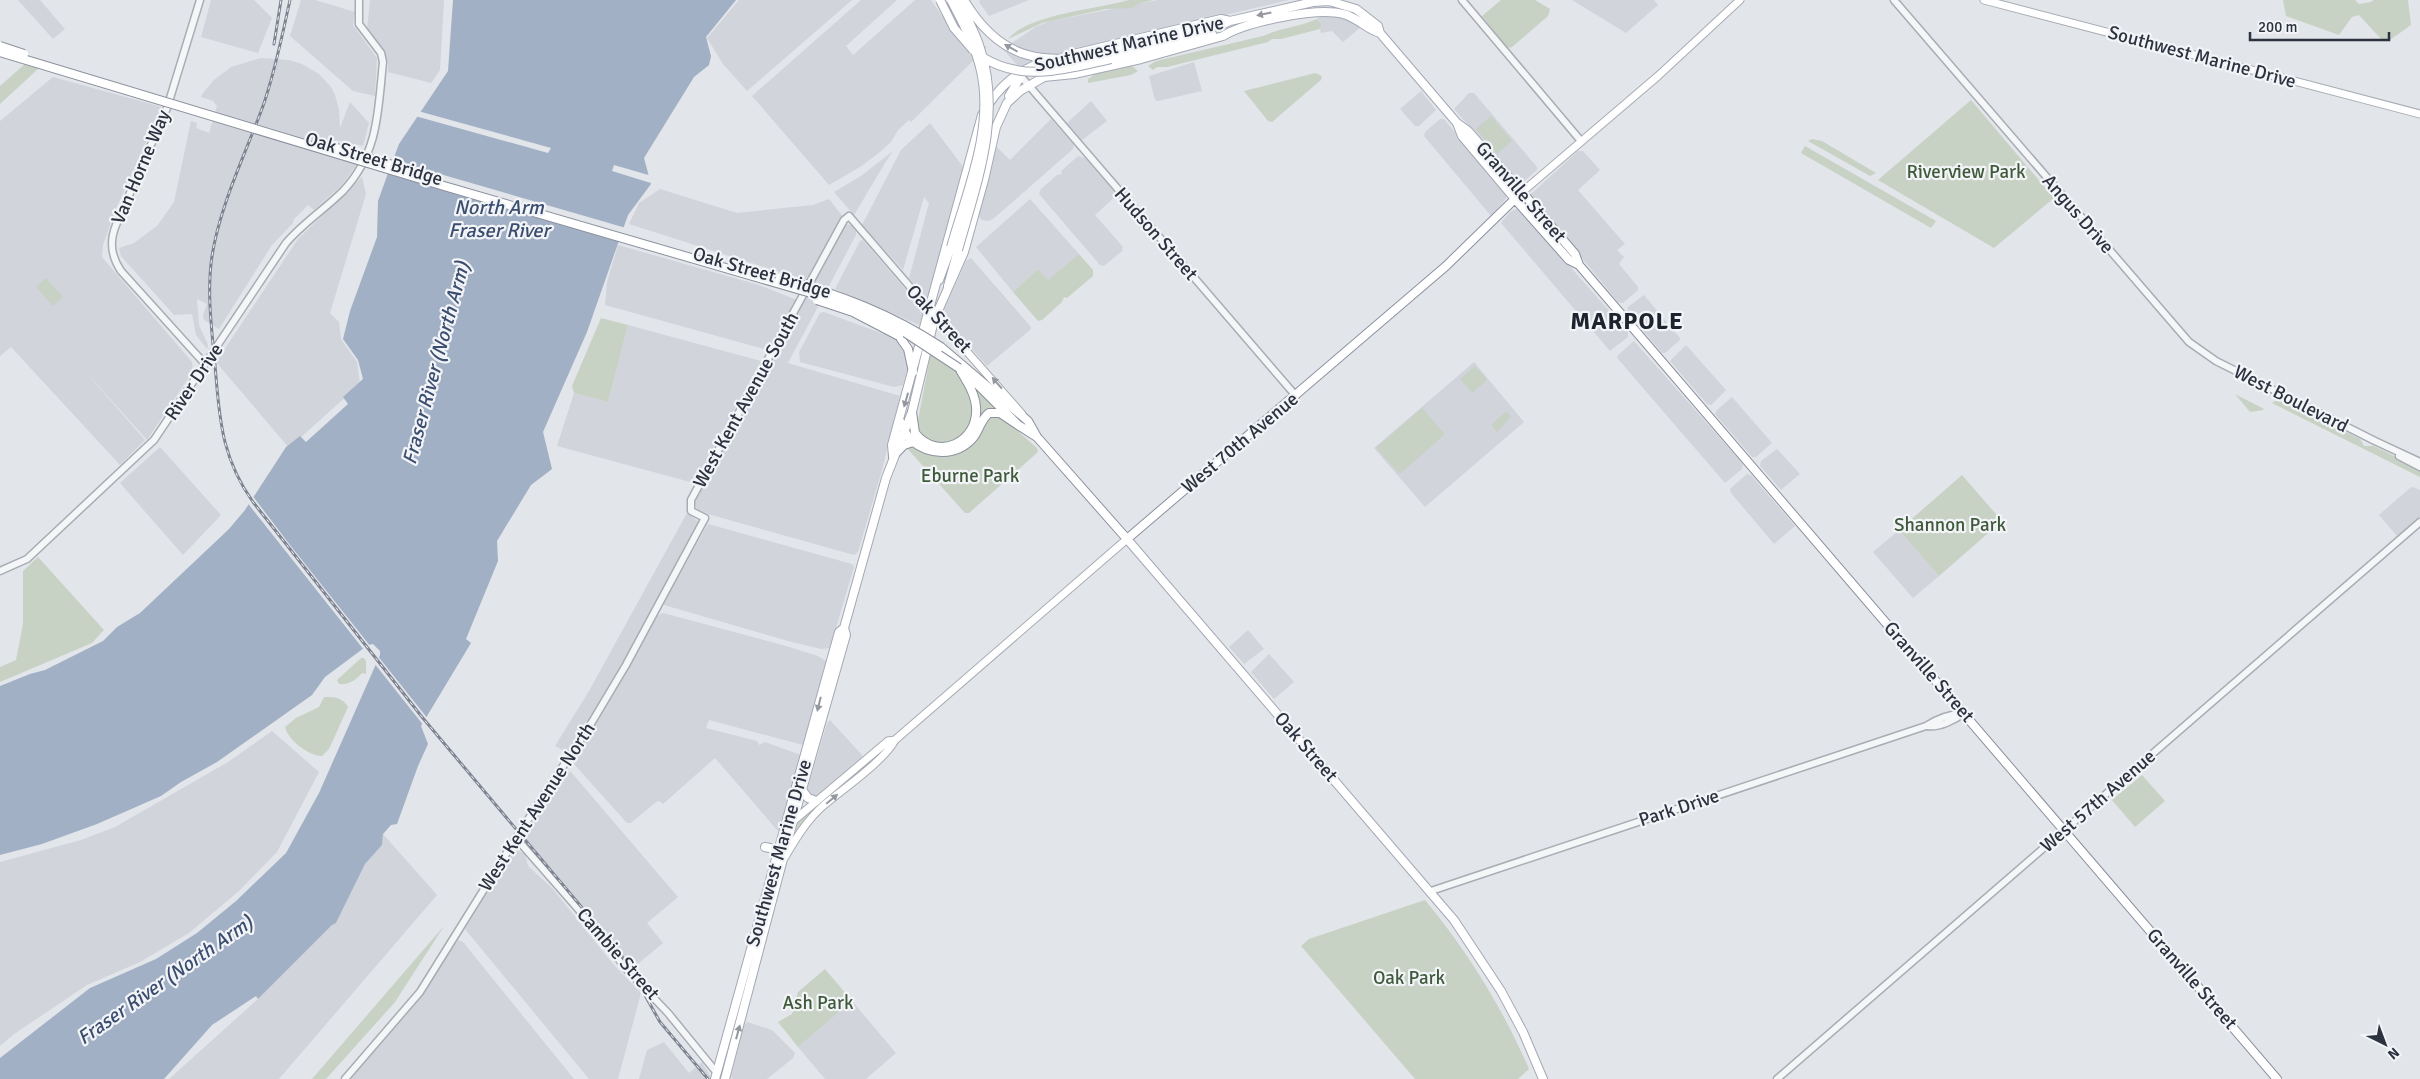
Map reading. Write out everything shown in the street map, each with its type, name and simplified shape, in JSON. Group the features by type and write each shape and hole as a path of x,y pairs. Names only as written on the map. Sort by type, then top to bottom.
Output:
{"main road":[{"path":"940,0 950,21 964,40 982,57 1001,67 1019,72 1039,73 1230,21"},
{"path":"948,286 980,141 984,107 978,62 969,36 951,0"},
{"path":"938,282 955,248 987,140 990,105 986,71 981,50 958,0"},
{"path":"964,0 980,23 990,33 1020,53 1041,59 1061,60 1110,55 1233,30"},
{"path":"1298,6 1305,0"},
{"path":"1581,141 1659,75 1740,0"},
{"name":"Southwest Marine Drive","path":"1984,0 2420,114"},
{"name":"Southwest Marine Drive","path":"725,1079 793,821 846,635 844,628 893,456 912,412 946,243 982,115 990,100 1019,74 1042,62 1221,19 1230,21 1328,1 1350,3"},
{"name":"Granville Street","path":"1350,3 1378,26 1380,33"},
{"name":"Southwest Marine Drive","path":"893,456 892,445 913,372 933,312 954,278 964,252 996,128 1007,103 1028,85 1044,77 1074,74 1186,47 1223,36 1233,30 1312,13 1345,14"},
{"name":"Granville Street","path":"1345,14 1380,33 1457,123 1468,130 1575,254 1579,265 2277,1079"},
{"name":"Oak Street Bridge","path":"0,46 446,181 844,297 884,314 917,332 962,369"},
{"name":"Oak Street Bridge","path":"0,52 444,186 842,302 889,322 962,369"},
{"path":"1007,103 1019,74"},
{"name":"Granville Street","path":"1457,123 1462,136 1515,198 1569,260 1579,265"},
{"name":"West 70th Avenue","path":"783,860 798,834 812,816 892,746 895,740 1467,248 1515,198 1581,141"},
{"path":"790,286 816,300 873,321 899,336 908,349 913,372"},
{"name":"Oak Street","path":"933,312 1013,401 1037,436 1465,934 1491,973 1523,1032 1543,1079"},
{"path":"912,412 915,433 931,445 945,447 964,439 974,426 976,408 974,396 962,369"},
{"name":"Oak Street","path":"962,369 1028,422"},
{"name":"Oak Street","path":"962,369 1018,425 1026,432 1037,436"},
{"path":"900,421 913,442 934,451 956,450 971,440 984,417 993,412 1000,413 1018,425"},
{"path":"893,456 904,445 913,442"},
{"name":"Southwest Marine Drive","path":"717,1077 839,632 844,628"},
{"name":"West 70th Avenue","path":"785,828 888,741 895,740"},
{"path":"802,790 808,798 816,801"},
{"path":"765,846 779,850"},
{"name":"Cambie Street","path":"717,1077 725,1079"}],"street":[{"name":"Van Horne Way","path":"200,0 167,108 116,225 111,244 113,256 121,271 205,364"},
{"name":"River Drive","path":"0,571 27,559 147,448 160,432 286,243 305,223 343,191 361,167 373,143 376,132 383,62 381,53 359,24 359,0"},
{"path":"1462,0 1581,141"},
{"name":"Angus Drive","path":"1894,0 2183,335 2208,356"},
{"path":"1345,14 1350,3"},
{"name":"Hudson Street","path":"1019,74 1296,396"},
{"name":"Oak Street","path":"849,216 933,312"},
{"name":"West Kent Avenue South","path":"705,518 693,513 690,506 691,500 842,224 849,216"},
{"name":"West Boulevard","path":"2208,356 2374,442 2420,462"},
{"name":"West Boulevard","path":"2374,442 2379,447 2420,467"},
{"name":"West Kent Avenue North","path":"345,1079 416,997 592,722 626,665 705,518"},
{"name":"West 57th Avenue","path":"1776,1079 2420,522"},
{"name":"Park Drive","path":"1430,891 1928,726 1933,727 1956,719 1964,713"},
{"name":"Cambie Street","path":"516,838 586,918 628,971 668,1013 717,1077"}],"shaded area":[{"path":"18,0 40,0 65,29 53,39"},
{"path":"211,0 254,0 272,18 258,53 201,37"},
{"path":"301,0 315,0 355,12 353,25 377,58 375,96 353,91 290,36"},
{"path":"370,0 444,0 440,70 431,83 388,72 388,62 367,30"},
{"path":"739,0 852,0 747,91 723,64 707,38"},
{"path":"861,0 897,0 846,46 853,55 915,0 931,0 954,33 987,47 911,122 909,120 898,130 891,142 880,152 860,167 829,185 752,96"},
{"path":"980,0 1029,0 989,16 979,2"},
{"path":"1158,0 1289,0 1055,55 1023,66 1017,65 1003,49 1037,26 1051,21"},
{"path":"1572,0 1654,0 1658,5 1626,33"},
{"path":"1317,16 1340,17 1361,27 1343,42 1332,31 1321,33"},
{"path":"261,58 289,60 302,64 319,74 331,87 335,95 339,110 340,128 350,102 369,123 363,146 336,140 330,154 357,164 342,185 314,210 308,205 272,245 219,329 204,320 203,315 207,304 197,299 199,325 208,345 207,349 196,335 192,314 174,315 121,256 119,248 134,243 157,226 174,202 191,121 197,123 196,128 209,133 217,106 213,101 201,97 203,93 214,80 231,67"},
{"path":"1194,62 1202,91 1158,101 1155,100 1149,76"},
{"path":"53,77 162,107 115,211 103,245 102,257 192,362 193,371 147,440 75,360 145,440 120,465 11,347 0,356 0,121"},
{"path":"1421,91 1436,110 1419,126 1415,126 1400,109"},
{"path":"1469,93 1474,93 1537,167 1537,170 1523,182 1518,182 1454,109"},
{"path":"1091,101 1107,121 1082,140 1067,123"},
{"path":"1051,119 1074,145 1073,149 993,219 988,221 982,220 978,215 996,146 1010,160"},
{"path":"1440,119 1444,119 1507,195 1491,216 1424,136 1425,132"},
{"path":"930,123 964,168 929,296 926,298 909,278 929,203 924,197 903,270 862,225 901,150"},
{"path":"893,151 854,215 834,192 861,176"},
{"path":"1578,151 1583,151 1600,170 1578,190 1625,244 1617,250 1624,257 1619,264 1638,287 1638,290 1623,303 1618,302 1530,195"},
{"path":"1078,156 1085,158 1117,195 1095,215 1123,247 1122,251 1104,266 1100,265 1039,194 1041,189 1057,175 1062,174 1061,171"},
{"path":"362,177 366,194 330,313 339,322 341,339 357,362 360,384 289,448 216,362 298,239"},
{"path":"660,189 737,213 813,205 829,199 843,217 808,281 629,224 639,203"},
{"path":"1030,199 1079,254 1048,281 1038,269 1013,292 976,247"},
{"path":"1519,209 1628,332 1628,337 1610,351 1501,223 1510,212"},
{"path":"845,224 851,225 856,231 856,235 788,363 900,396 882,470 858,552 854,555 708,514 697,509 695,503 699,491"},
{"path":"863,240 924,311 919,325 835,289 860,241"},
{"path":"618,245 759,285 797,300 768,350 605,305 607,282"},
{"path":"971,258 1031,327 1030,330 987,366 942,315 966,261"},
{"path":"1644,295 1680,338 1665,353 1662,353 1627,311 1628,307"},
{"path":"824,312 897,339 904,344 909,364 903,385 894,387 800,362 799,352 820,313"},
{"path":"628,325 761,361 694,483 557,446 574,393 608,402"},
{"path":"1634,341 1743,464 1742,469 1725,483 1618,359 1617,356"},
{"path":"1686,345 1726,390 1711,405 1707,404 1670,361"},
{"path":"1474,362 1524,422 1425,507 1374,448"},
{"path":"1732,397 1772,443 1756,457 1752,457 1715,414"},
{"path":"160,447 221,515 183,555 120,483"},
{"path":"1777,449 1800,474 1781,490 1760,466 1761,461"},
{"path":"1747,474 1751,475 1795,526 1774,544 1731,493 1730,489"},
{"path":"2413,487 2420,490 2420,517 2397,536 2379,515"},
{"path":"687,513 700,523 632,648 570,750 565,751 555,746 589,691"},
{"path":"708,524 852,564 854,567 830,648 821,649 788,641 664,605"},
{"path":"1899,530 1939,576 1913,598 1873,552"},
{"path":"663,613 786,646 818,656 826,661 803,745 709,720 706,728 757,741 759,745 765,742 801,755 781,828 778,831 715,758 663,804 659,801 656,802 631,823 627,823 573,763 573,758 657,616"},
{"path":"1248,630 1264,649 1244,664 1229,647"},
{"path":"1269,654 1294,682 1274,699 1251,672"},
{"path":"830,720 862,755 862,759 818,797 814,797 807,790 827,723"},
{"path":"272,731 319,772 277,852 239,891 189,933 140,962 87,985 14,1034 0,1046 0,862 81,840 115,827 228,762"},
{"path":"565,771 571,772 678,897 647,923 663,943 633,968 523,836"},
{"path":"383,834 437,895 279,1079 169,1079 258,999 336,923 365,864 382,845"},
{"path":"514,849 525,854 528,866 552,888 613,964 641,993 618,1079 589,1079 465,929"},
{"path":"458,940 463,942 574,1079 350,1079 413,1006"},
{"path":"852,1001 896,1053 866,1079 825,1079 798,1047"},
{"path":"747,1022 772,1030 795,1053 793,1058 767,1079 733,1079 731,1077 744,1025"},
{"path":"664,1042 689,1073 702,1062 712,1079 639,1079 647,1050"}],"green space":[{"path":"1129,0 1153,0 1138,4 1133,8 1106,9 1042,23 1008,39 1031,24 1047,18"},
{"path":"1501,0 1535,0 1550,9 1548,16 1512,47 1507,48 1482,16"},
{"path":"2283,0 2355,0 2359,4 2374,0 2408,0 2411,25 2390,40 2381,39 2359,15 2352,17 2339,35 2286,16"},
{"path":"1317,19 1321,25 1320,29 1281,39 1272,39 1268,42 1167,67 1157,67 1153,70 1148,66 1156,61 1263,36"},
{"path":"25,64 39,68 0,104 0,86"},
{"path":"1132,66 1138,71 1131,75 1088,83 1088,79 1095,74"},
{"path":"1315,73 1322,76 1321,80 1272,122 1268,121 1244,91"},
{"name":"Riverview Park","path":"1971,100 2054,198 1994,248 1878,180"},
{"path":"1491,116 1512,141 1497,154 1476,129"},
{"path":"1812,139 1822,141 1876,173 1870,176 1808,141"},
{"path":"1805,146 1936,221 1931,228 1801,153"},
{"path":"1079,254 1093,270 1093,276 1067,298 1064,297 1062,302 1042,320 1038,321 1013,292 1038,269 1048,280"},
{"path":"46,278 63,297 53,306 36,287"},
{"path":"601,318 628,325 608,402 574,393 572,386"},
{"path":"931,351 961,377 972,399 973,414 969,428 960,438 949,444 938,444 926,439 917,426"},
{"path":"1475,366 1486,378 1485,382 1472,393 1460,379"},
{"path":"973,386 1001,410 988,411 978,419"},
{"path":"2235,394 2264,409 2250,412"},
{"path":"2281,397 2302,410 2302,412 2360,439 2364,446 2374,446 2420,469 2420,477 2272,403"},
{"path":"1422,408 1444,433 1443,436 1401,473 1398,472 1376,448"},
{"path":"1506,411 1511,416 1497,432 1491,425"},
{"name":"Eburne Park","path":"991,415 1002,417 1037,448 1038,452 969,513 965,513 905,446 912,444 937,456"},
{"name":"Shannon Park","path":"1962,475 2002,521 1939,576 1899,530"},
{"path":"38,557 104,630 92,643 0,682 0,667 16,660 23,624 23,571"},
{"path":"361,658 364,658 366,662 366,674 362,673 349,683 339,684 337,680"},
{"path":"324,697 338,698 348,707 329,749 322,756 305,750 290,737 285,727 296,718 319,707"},
{"path":"890,744 826,801 795,833 799,819"},
{"path":"2142,775 2165,801 2135,827 2112,800"},
{"name":"Oak Park","path":"1425,900 1470,960 1496,1002 1519,1046 1529,1069 1518,1079 1415,1079 1301,946 1309,939"},
{"path":"444,926 395,1002 326,1079 312,1079"},
{"name":"Ash Park","path":"825,969 852,1001 798,1047 778,1022 792,1014 798,992"}],"water":[{"name":"North Arm Fraser River","path":"453,0 736,0 706,37 711,56 709,65 694,77 644,158 651,184 628,215 587,332 543,432 552,469 531,485 497,541 498,561 466,639 471,643 421,726 428,744 397,824 391,825 383,834 382,845 365,864 336,923 258,999 256,996 212,1025 164,1079 0,1079 0,1058 90,988 156,959 197,933 236,901 286,853 319,793 380,655 380,651 373,644 368,645 325,677 312,695 217,762 181,782 161,796 97,824 42,844 0,855 0,686 45,670 103,641 117,627 140,613 229,529 245,510 286,447 300,436 306,442 348,404 343,397 363,379 358,360 343,339 350,311 377,237 378,201 399,144 448,71"}],"pier":[{"path":"418,111 551,148 548,153 415,116"},
{"path":"390,159 626,228 621,241 385,172"},
{"path":"614,165 652,176 654,184 612,171"},
{"path":"252,495 371,647 364,650 253,510 247,502"},
{"path":"377,655 428,719 424,726 374,663"}],"railway":[{"path":"274,44 281,0"},
{"path":"290,0 278,54 263,106 221,218 210,271 210,301 219,411 230,457 243,487 253,502 422,717 615,947 628,965 660,1022 708,1079"}],"district":[{"name":"MARPOLE","path":"1627,321"}],"water label":[{"name":"Fraser River (North Arm)","path":"436,363"},
{"name":"Fraser River (North Arm)","path":"165,980"}]}
